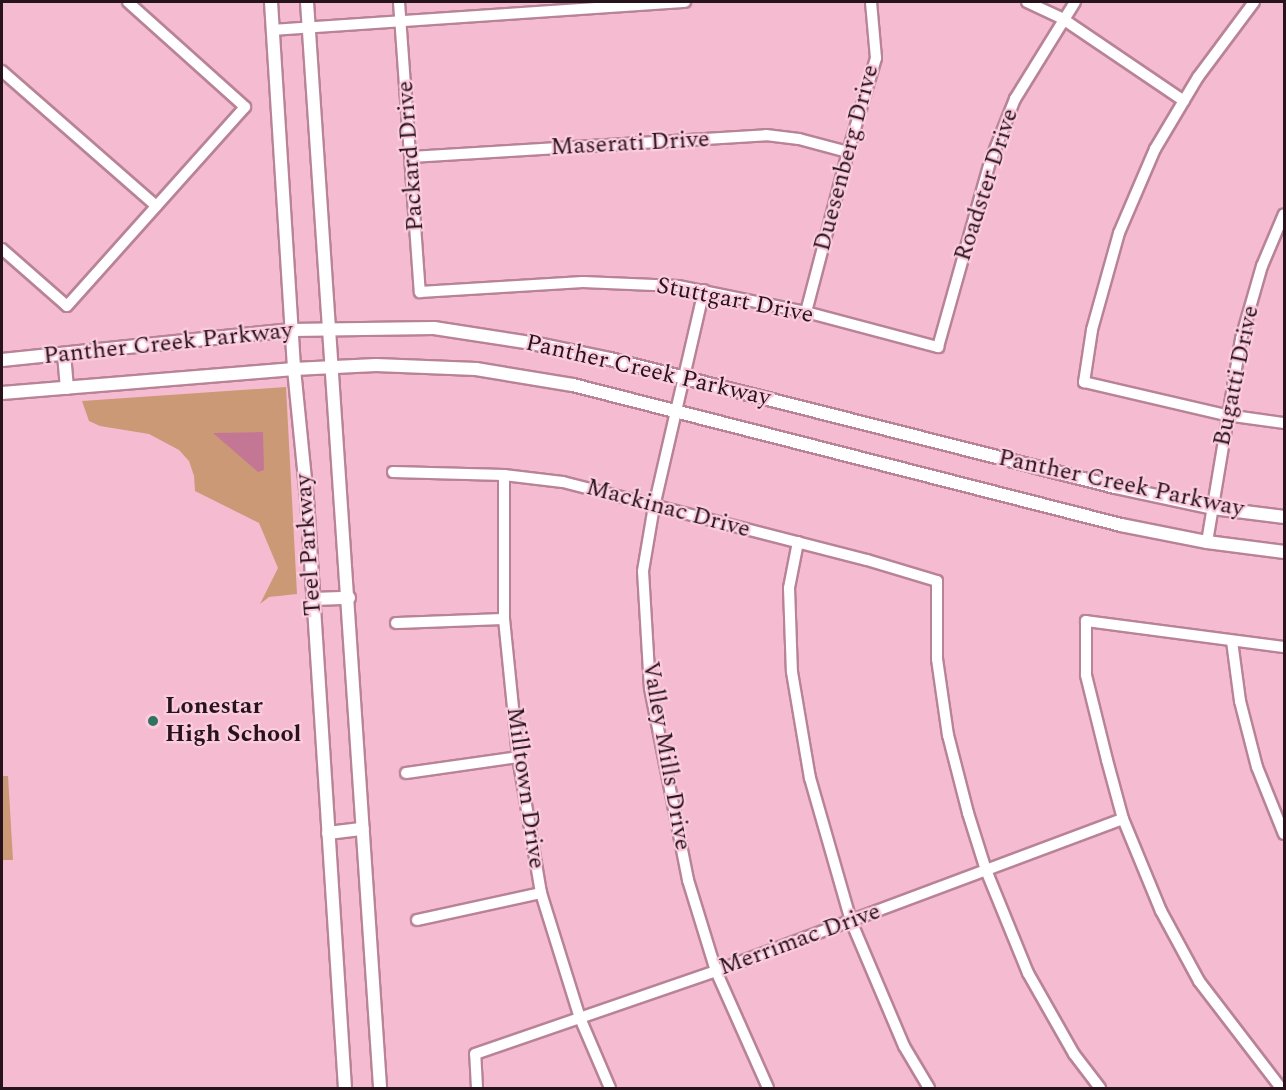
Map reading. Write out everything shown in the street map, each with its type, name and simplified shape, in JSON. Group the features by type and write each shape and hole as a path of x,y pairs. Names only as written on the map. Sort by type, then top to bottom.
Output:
{"main road":[{"name":"Teel Parkway","path":"272,2 291,330 307,500 345,1089"},
{"name":"Teel Parkway","path":"307,2 349,598 380,1089"},
{"name":"Panther Creek Parkway","path":"2,360 291,330 434,328 537,344 685,378 1115,487 1213,508 1284,517"},
{"path":"64,354 67,388"},
{"name":"Panther Creek Parkway","path":"2,393 333,367 411,365 476,369 573,385 1121,525 1207,542 1284,552"},
{"path":"313,599 349,598"},
{"path":"328,833 363,829"}],"street":[{"path":"2,249 67,306 245,106 128,2"},
{"name":"Packard Drive","path":"399,2 420,292"},
{"path":"273,30 400,19 685,2"},
{"name":"Duesenberg Drive","path":"806,312 848,152 876,58 871,2"},
{"path":"1028,2 1063,19 1184,101"},
{"name":"Roadster Drive","path":"938,346 990,162 1015,99 1075,2"},
{"path":"1254,2 1198,77 1155,149 1119,233 1092,330 1084,382 1226,415 1284,423"},
{"path":"2,71 156,206"},
{"name":"Maserati Drive","path":"411,157 766,135 799,139 848,152"},
{"name":"Bugatti Drive","path":"1207,542 1240,339 1262,266 1284,214"},
{"name":"Stuttgart Drive","path":"420,292 583,282 647,284 704,290 806,312 938,346"},
{"name":"Valley Mills Drive","path":"704,290 654,506 643,571 650,688 688,880 716,971 768,1089"},
{"name":"Mackinac Drive","path":"393,472 504,475 563,482 798,542 937,581 937,659 948,735 968,813 986,870"},
{"name":"Milltown Drive","path":"504,475 504,619 518,757 541,893 580,1018 610,1089"},
{"path":"798,542 789,588 792,672 810,778 851,921 904,1046 929,1089"},
{"path":"396,623 504,619"},
{"path":"1281,1089 1199,981 1161,911 1123,819 1086,675 1086,621 1284,647"},
{"path":"1232,641 1240,701 1257,767 1284,834"},
{"path":"406,772 518,757"},
{"name":"Merrimac Drive","path":"477,1089 475,1054 716,971 1123,819"},
{"path":"986,870 1028,973 1074,1054 1100,1089"},
{"path":"417,920 541,893"}],"shaded area":[{"path":"286,387 297,594 269,597 260,604 278,568 259,523 195,491 194,476 189,461 179,450 149,434 100,426 89,421 82,401"},
{"path":"263,432 264,470 258,472 213,433"},
{"path":"2,776 8,776 13,860 2,860"}],"place":[{"name":"Lonestar High School","path":"153,721"}]}
